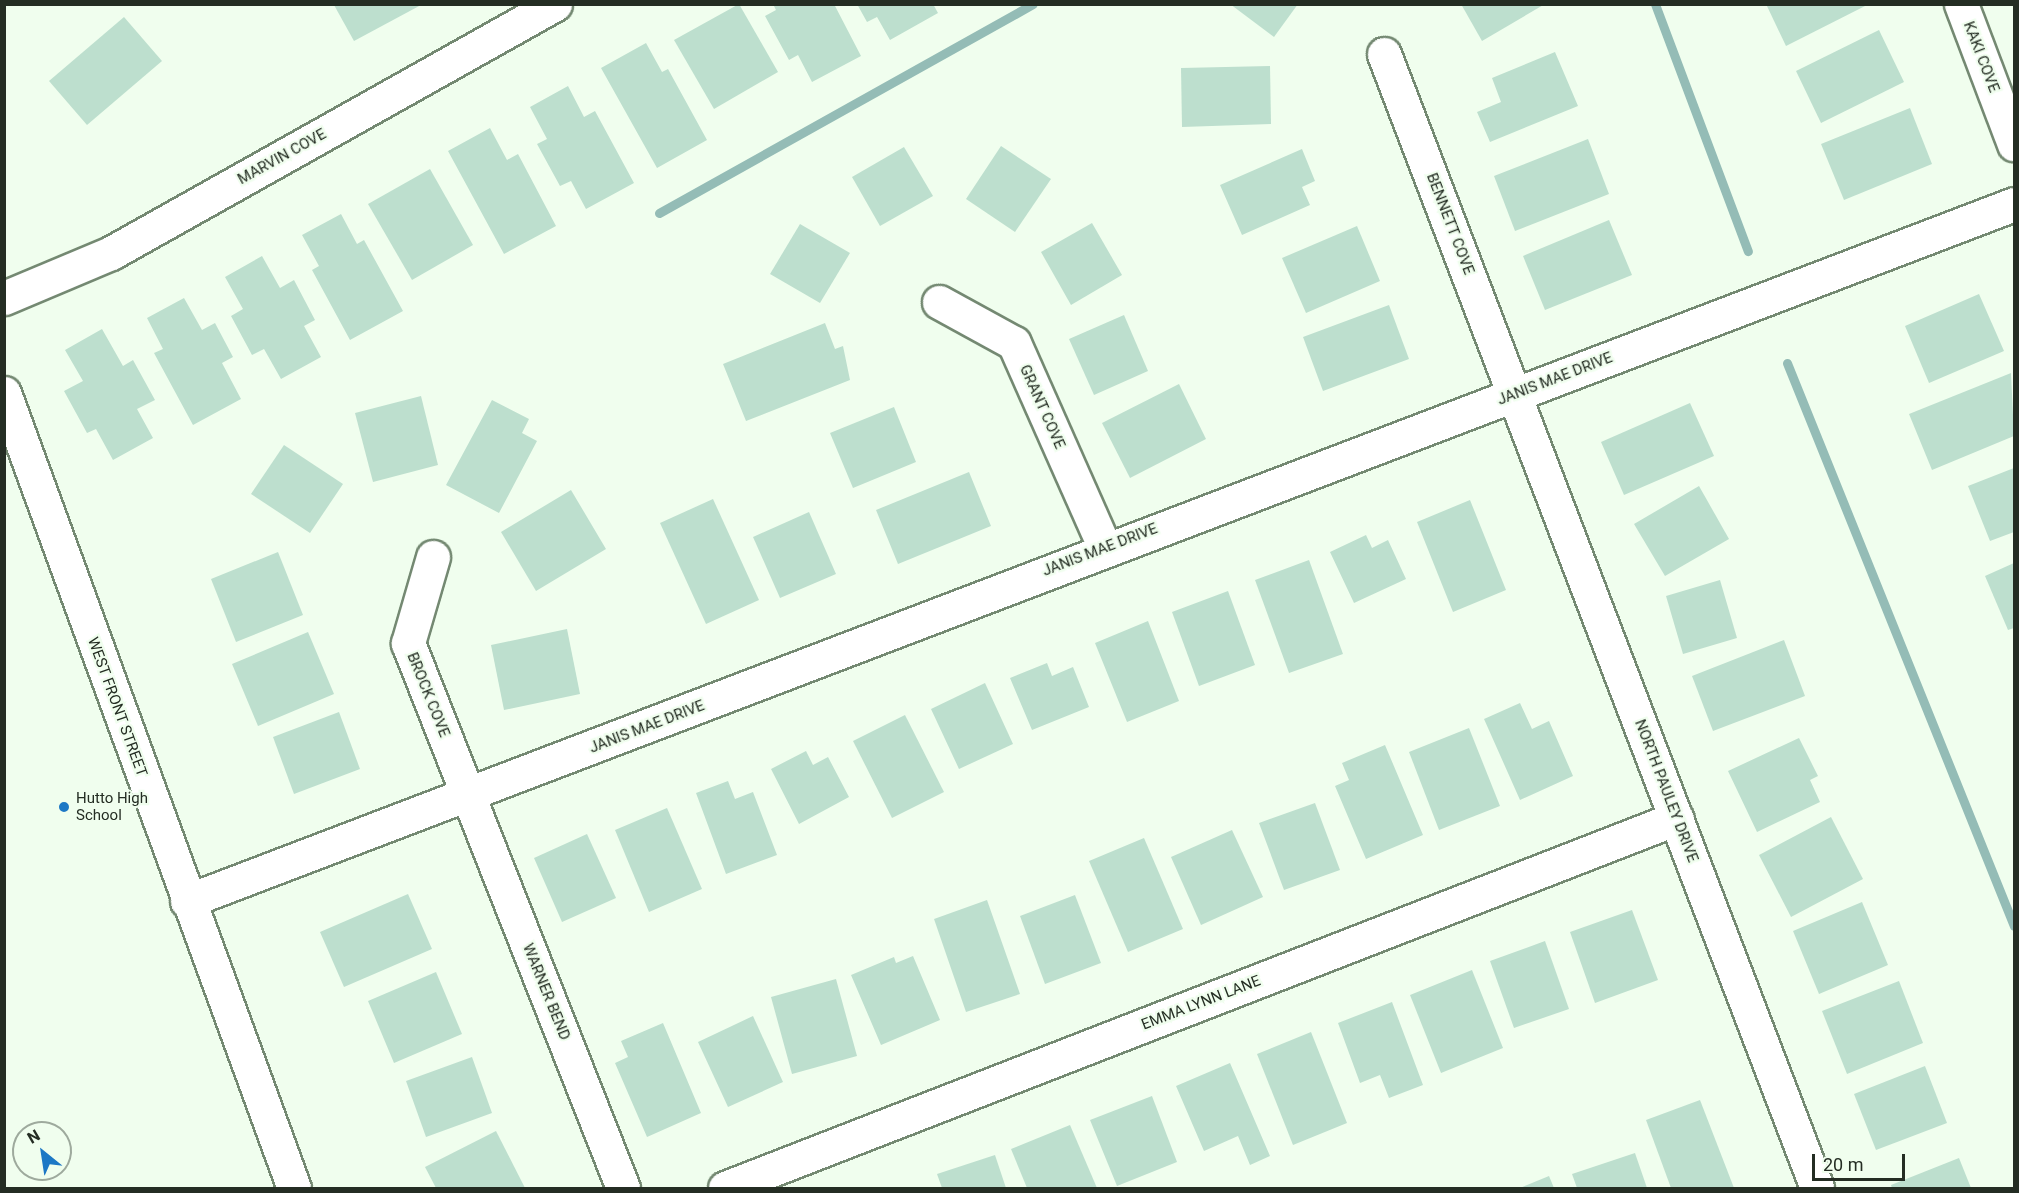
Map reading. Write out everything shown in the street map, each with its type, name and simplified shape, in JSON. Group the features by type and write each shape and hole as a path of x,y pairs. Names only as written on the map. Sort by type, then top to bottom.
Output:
{"street":[{"name":"MARVIN COVE","path":"4,298 111,253 555,4"},
{"name":"KAKI COVE","path":"1961,4 2014,144"},
{"name":"BENNETT COVE","path":"1384,54 1516,393"},
{"name":"JANIS MAE DRIVE","path":"188,901 468,796 1105,548 2014,204"},
{"name":"GRANT COVE","path":"939,302 1014,343 1105,548"},
{"name":"WEST FRONT STREET","path":"4,393 294,1188"},
{"name":"NORTH PAULEY DRIVE","path":"1516,393 1817,1188"},
{"name":"BROCK COVE","path":"433,556 408,643 468,796"},
{"name":"WARNER BEND","path":"468,796 623,1188"},
{"name":"EMMA LYNN LANE","path":"725,1188 1677,818"}],"building":[{"path":"739,4 778,72 714,109 674,40"},
{"path":"773,4 834,4 861,56 812,82 798,55 789,60 765,16 776,10"},
{"path":"857,4 933,4 938,13 890,40 877,17 867,22"},
{"path":"1230,4 1298,4 1274,37"},
{"path":"1461,4 1545,4 1482,41"},
{"path":"1766,4 1869,4 1786,46"},
{"path":"334,5 421,5 354,41"},
{"path":"124,17 162,61 87,125 49,81"},
{"path":"1879,30 1904,82 1821,123 1796,71"},
{"path":"646,43 662,72 668,69 707,140 657,168 601,68"},
{"path":"1555,52 1578,106 1490,142 1477,112 1501,102 1492,78"},
{"path":"1270,66 1271,124 1182,127 1181,68"},
{"path":"568,86 584,117 595,111 634,183 586,209 571,181 560,186 537,144 547,139 530,107"},
{"path":"1910,108 1932,164 1844,200 1821,144"},
{"path":"490,128 507,160 518,154 556,226 504,254 448,151"},
{"path":"1588,139 1609,194 1515,231 1494,176"},
{"path":"1001,146 1051,179 1015,232 966,199"},
{"path":"904,147 933,196 880,226 852,177"},
{"path":"1302,149 1315,181 1302,187 1310,205 1242,235 1220,185"},
{"path":"430,169 473,245 412,280 368,204"},
{"path":"341,214 357,244 364,240 403,311 350,340 312,270 319,266 302,235"},
{"path":"1609,220 1632,275 1545,310 1523,256"},
{"path":"1092,223 1122,275 1071,305 1041,252"},
{"path":"800,224 850,253 820,303 770,274"},
{"path":"1357,226 1380,281 1306,313 1282,258"},
{"path":"262,256 280,288 294,280 315,320 304,326 321,357 281,379 264,349 252,355 231,316 243,309 225,277"},
{"path":"1979,294 2004,351 1929,383 1905,326"},
{"path":"184,298 202,330 215,323 233,357 222,363 241,399 193,425 154,353 163,349 147,318"},
{"path":"1389,305 1409,359 1323,391 1303,337"},
{"path":"1124,315 1148,371 1094,395 1069,339"},
{"path":"825,323 835,349 843,346 850,380 746,421 723,364"},
{"path":"102,329 123,366 133,360 155,400 137,409 153,438 113,460 96,429 87,433 64,391 83,381 65,350"},
{"path":"2011,373 2014,436 1932,470 1909,414"},
{"path":"1179,384 1206,439 1130,478 1102,423"},
{"path":"421,396 438,465 373,482 355,413"},
{"path":"492,400 529,419 522,433 537,441 499,513 446,485"},
{"path":"1690,403 1714,456 1624,495 1601,442"},
{"path":"894,407 916,462 853,488 830,433"},
{"path":"284,445 343,484 310,533 251,494"},
{"path":"2014,468 2014,532 1990,541 1968,486"},
{"path":"969,472 991,526 898,564 876,510"},
{"path":"1699,486 1729,539 1665,576 1634,524"},
{"path":"571,490 606,549 536,591 501,532"},
{"path":"713,499 759,600 706,624 660,523"},
{"path":"1470,500 1506,590 1453,612 1417,522"},
{"path":"809,512 836,574 780,598 753,537"},
{"path":"1366,535 1372,548 1388,540 1406,579 1354,603 1330,552"},
{"path":"278,552 303,615 236,642 211,579"},
{"path":"1309,560 1343,654 1289,673 1255,580"},
{"path":"2014,563 2014,628 2008,630 1985,576"},
{"path":"1720,580 1737,638 1683,654 1666,596"},
{"path":"1228,591 1255,665 1199,686 1172,612"},
{"path":"1148,621 1179,701 1127,722 1095,643"},
{"path":"567,629 580,694 504,710 491,645"},
{"path":"308,632 334,694 258,726 232,664"},
{"path":"1784,640 1805,696 1713,731 1692,676"},
{"path":"1047,663 1052,676 1073,667 1089,707 1032,730 1010,678"},
{"path":"985,683 1013,744 959,769 931,709"},
{"path":"1520,703 1532,729 1549,721 1573,776 1520,800 1484,719"},
{"path":"339,712 360,769 294,794 273,737"},
{"path":"905,715 944,792 892,818 853,741"},
{"path":"1469,728 1500,806 1439,830 1409,752"},
{"path":"1799,738 1818,776 1810,780 1820,802 1757,832 1728,771"},
{"path":"1385,745 1423,835 1366,859 1335,786 1349,780 1342,763"},
{"path":"806,751 813,765 828,757 849,797 799,824 771,769"},
{"path":"728,781 735,799 753,792 777,855 726,874 696,793"},
{"path":"1315,803 1340,870 1284,890 1259,823"},
{"path":"667,808 702,889 649,912 615,830"},
{"path":"1831,817 1863,879 1791,917 1759,855"},
{"path":"1232,830 1263,897 1201,925 1171,857"},
{"path":"587,834 616,898 562,922 534,858"},
{"path":"1144,838 1183,929 1128,952 1089,861"},
{"path":"408,894 432,949 344,987 320,932"},
{"path":"1075,895 1101,963 1045,984 1020,916"},
{"path":"987,900 1020,994 966,1012 934,919"},
{"path":"1862,902 1888,965 1819,994 1793,931"},
{"path":"1632,910 1658,980 1595,1003 1570,932"},
{"path":"1545,941 1569,1009 1514,1028 1490,961"},
{"path":"913,956 940,1020 881,1045 851,975 894,957 896,963"},
{"path":"1472,970 1503,1048 1441,1073 1410,995"},
{"path":"436,972 462,1034 394,1063 368,1001"},
{"path":"836,979 857,1056 792,1074 771,997"},
{"path":"1899,981 1923,1043 1847,1074 1822,1011"},
{"path":"1392,1002 1423,1085 1389,1098 1380,1075 1360,1083 1338,1023"},
{"path":"753,1016 783,1082 728,1107 698,1042"},
{"path":"663,1023 701,1113 647,1137 615,1063 628,1057 621,1041"},
{"path":"1311,1032 1347,1123 1293,1145 1257,1054"},
{"path":"472,1057 492,1113 426,1137 406,1081"},
{"path":"1230,1063 1270,1156 1250,1165 1238,1136 1204,1151 1176,1086"},
{"path":"1925,1066 1947,1123 1876,1150 1854,1094"},
{"path":"1152,1096 1177,1162 1117,1186 1090,1120"},
{"path":"1700,1100 1734,1188 1671,1188 1646,1120"},
{"path":"1070,1125 1097,1188 1027,1188 1011,1149"},
{"path":"496,1131 525,1188 436,1188 425,1167"},
{"path":"1635,1153 1647,1188 1577,1188 1572,1174"},
{"path":"995,1155 1006,1188 942,1188 937,1174"},
{"path":"1959,1158 1971,1188 1892,1188 1891,1185"},
{"path":"1549,1176 1554,1188 1520,1188"}],"waterway":[{"path":"659,213 1033,4"},
{"path":"1655,4 1748,251"},
{"path":"1787,363 2014,926"}],"place":[{"name":"Hutto High School","path":"64,807"}]}
